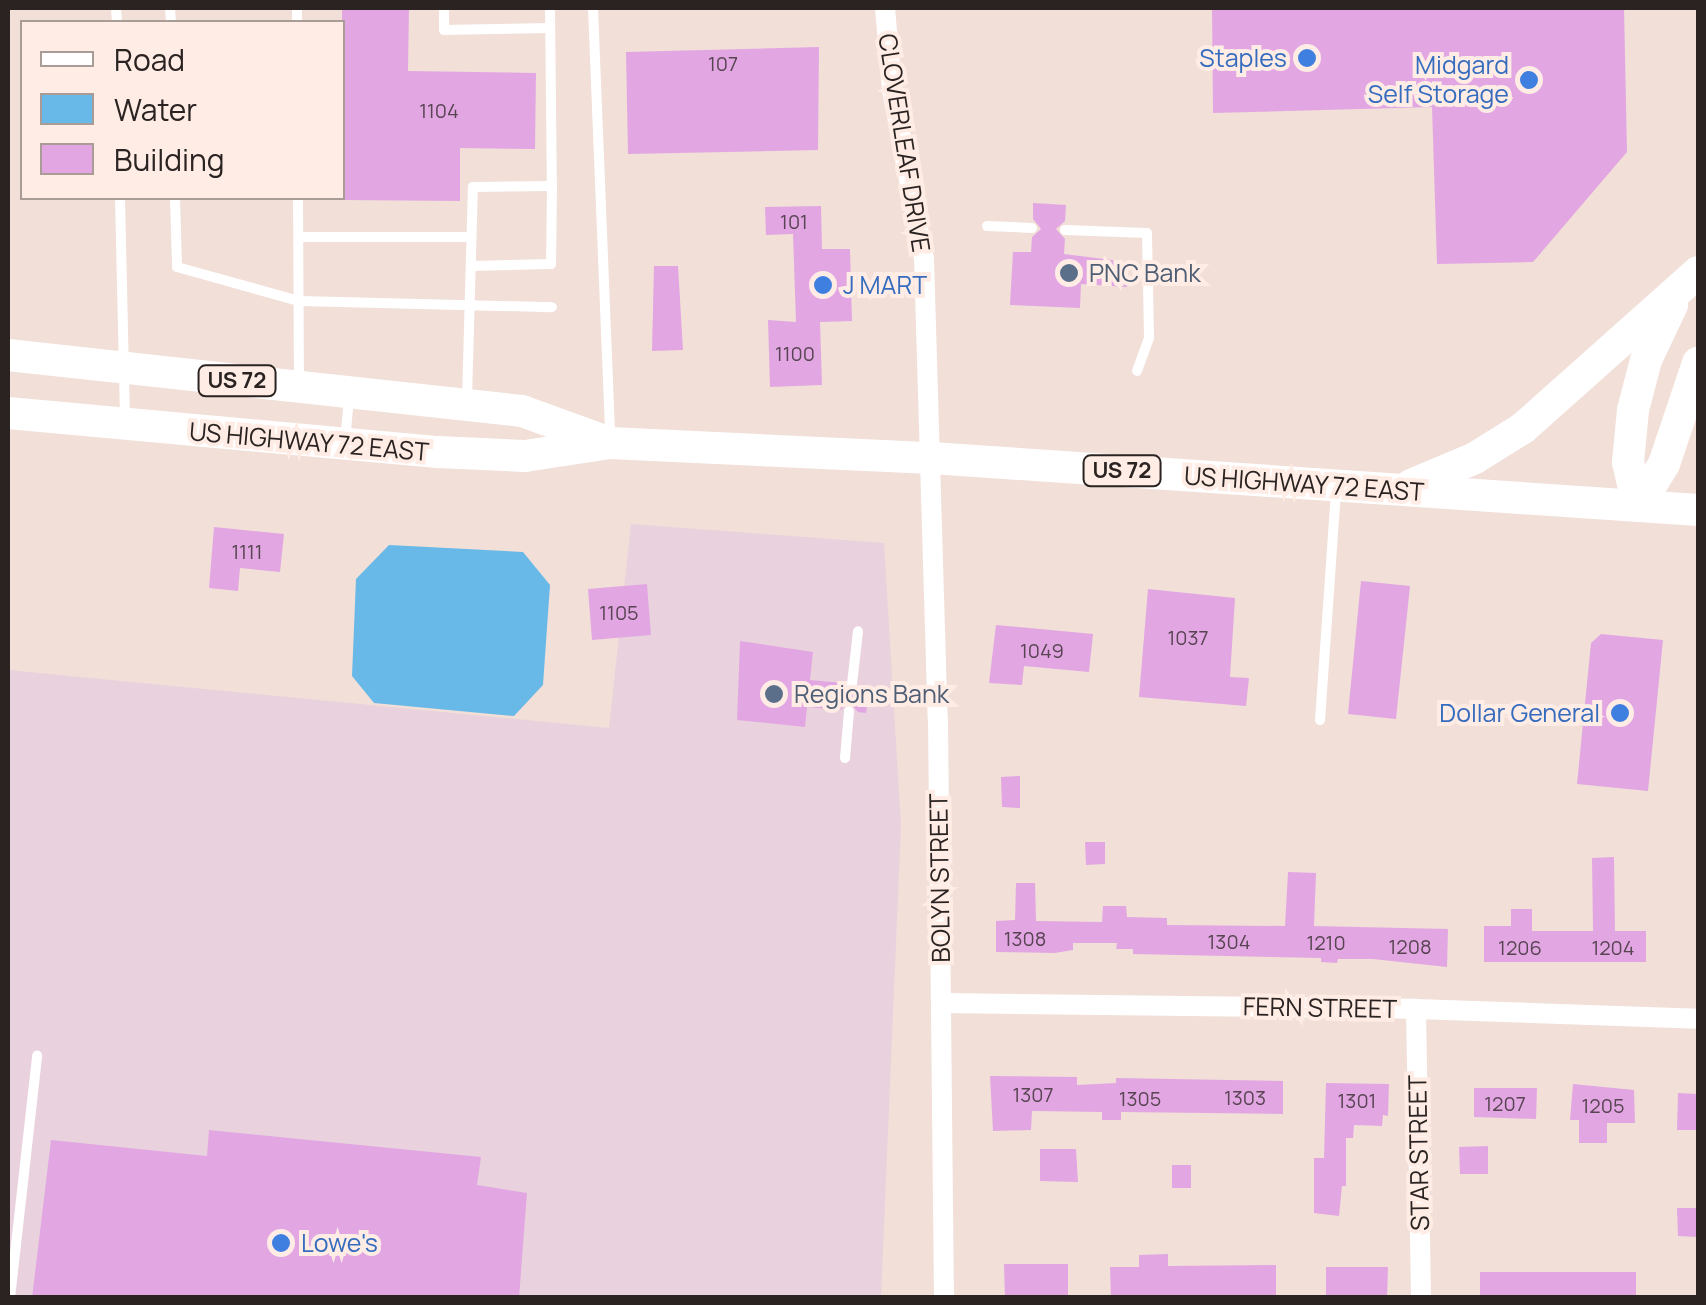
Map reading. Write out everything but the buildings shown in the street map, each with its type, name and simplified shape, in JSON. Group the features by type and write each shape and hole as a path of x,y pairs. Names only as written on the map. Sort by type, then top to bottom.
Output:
{"highway":[{"path":"1398,490 1452,470 1523,428 1691,279"},
{"path":"1638,506 1628,462 1632,410 1656,334 1691,279"},
{"name":"US HIGHWAY 72 EAST","path":"8,355 522,411 610,443"},
{"path":"1638,506 1664,464 1698,367"},
{"name":"US HIGHWAY 72 EAST","path":"8,413 125,426 525,456 610,443 930,458 1698,510"}],"street":[{"name":"CLOVERLEAF DRIVE","path":"884,8 892,90 924,259 930,458"},
{"name":"BOLYN STREET","path":"930,458 944,1298"},
{"name":"FERN STREET","path":"941,1003 1416,1009 1698,1019"},
{"name":"STAR STREET","path":"1416,1009 1421,1298"}],"lane":[{"path":"444,8 444,30 550,28"},
{"path":"471,266 551,264 550,8"},
{"path":"593,8 610,443"},
{"path":"467,405 473,187 552,186"},
{"path":"120,200 125,426"},
{"path":"175,200 176,268 299,301 552,307"},
{"path":"298,200 299,387"},
{"path":"986,226 1032,228"},
{"path":"1065,230 1147,233 1149,338 1137,371"},
{"path":"298,238 470,237"},
{"path":"344,444 350,392"},
{"path":"1320,720 1336,486"},
{"path":"852,684 858,631"},
{"path":"845,758 849,712"},
{"path":"10,1298 37,1056"}],"shaded area":[{"path":"631,524 884,543 901,825 881,1297 8,1297 8,670 609,728"}],"water":[{"path":"389,545 523,552 550,585 543,685 514,716 374,703 352,676 356,579"}],"place":[{"name":"Staples","path":"1307,58"},
{"name":"Midgard Self Storage","path":"1529,80"},
{"name":"PNC Bank","path":"1069,273"},
{"name":"J MART","path":"823,285"},
{"name":"Regions Bank","path":"774,694"},
{"name":"Dollar General","path":"1620,713"},
{"name":"Lowe's","path":"281,1243"}]}
